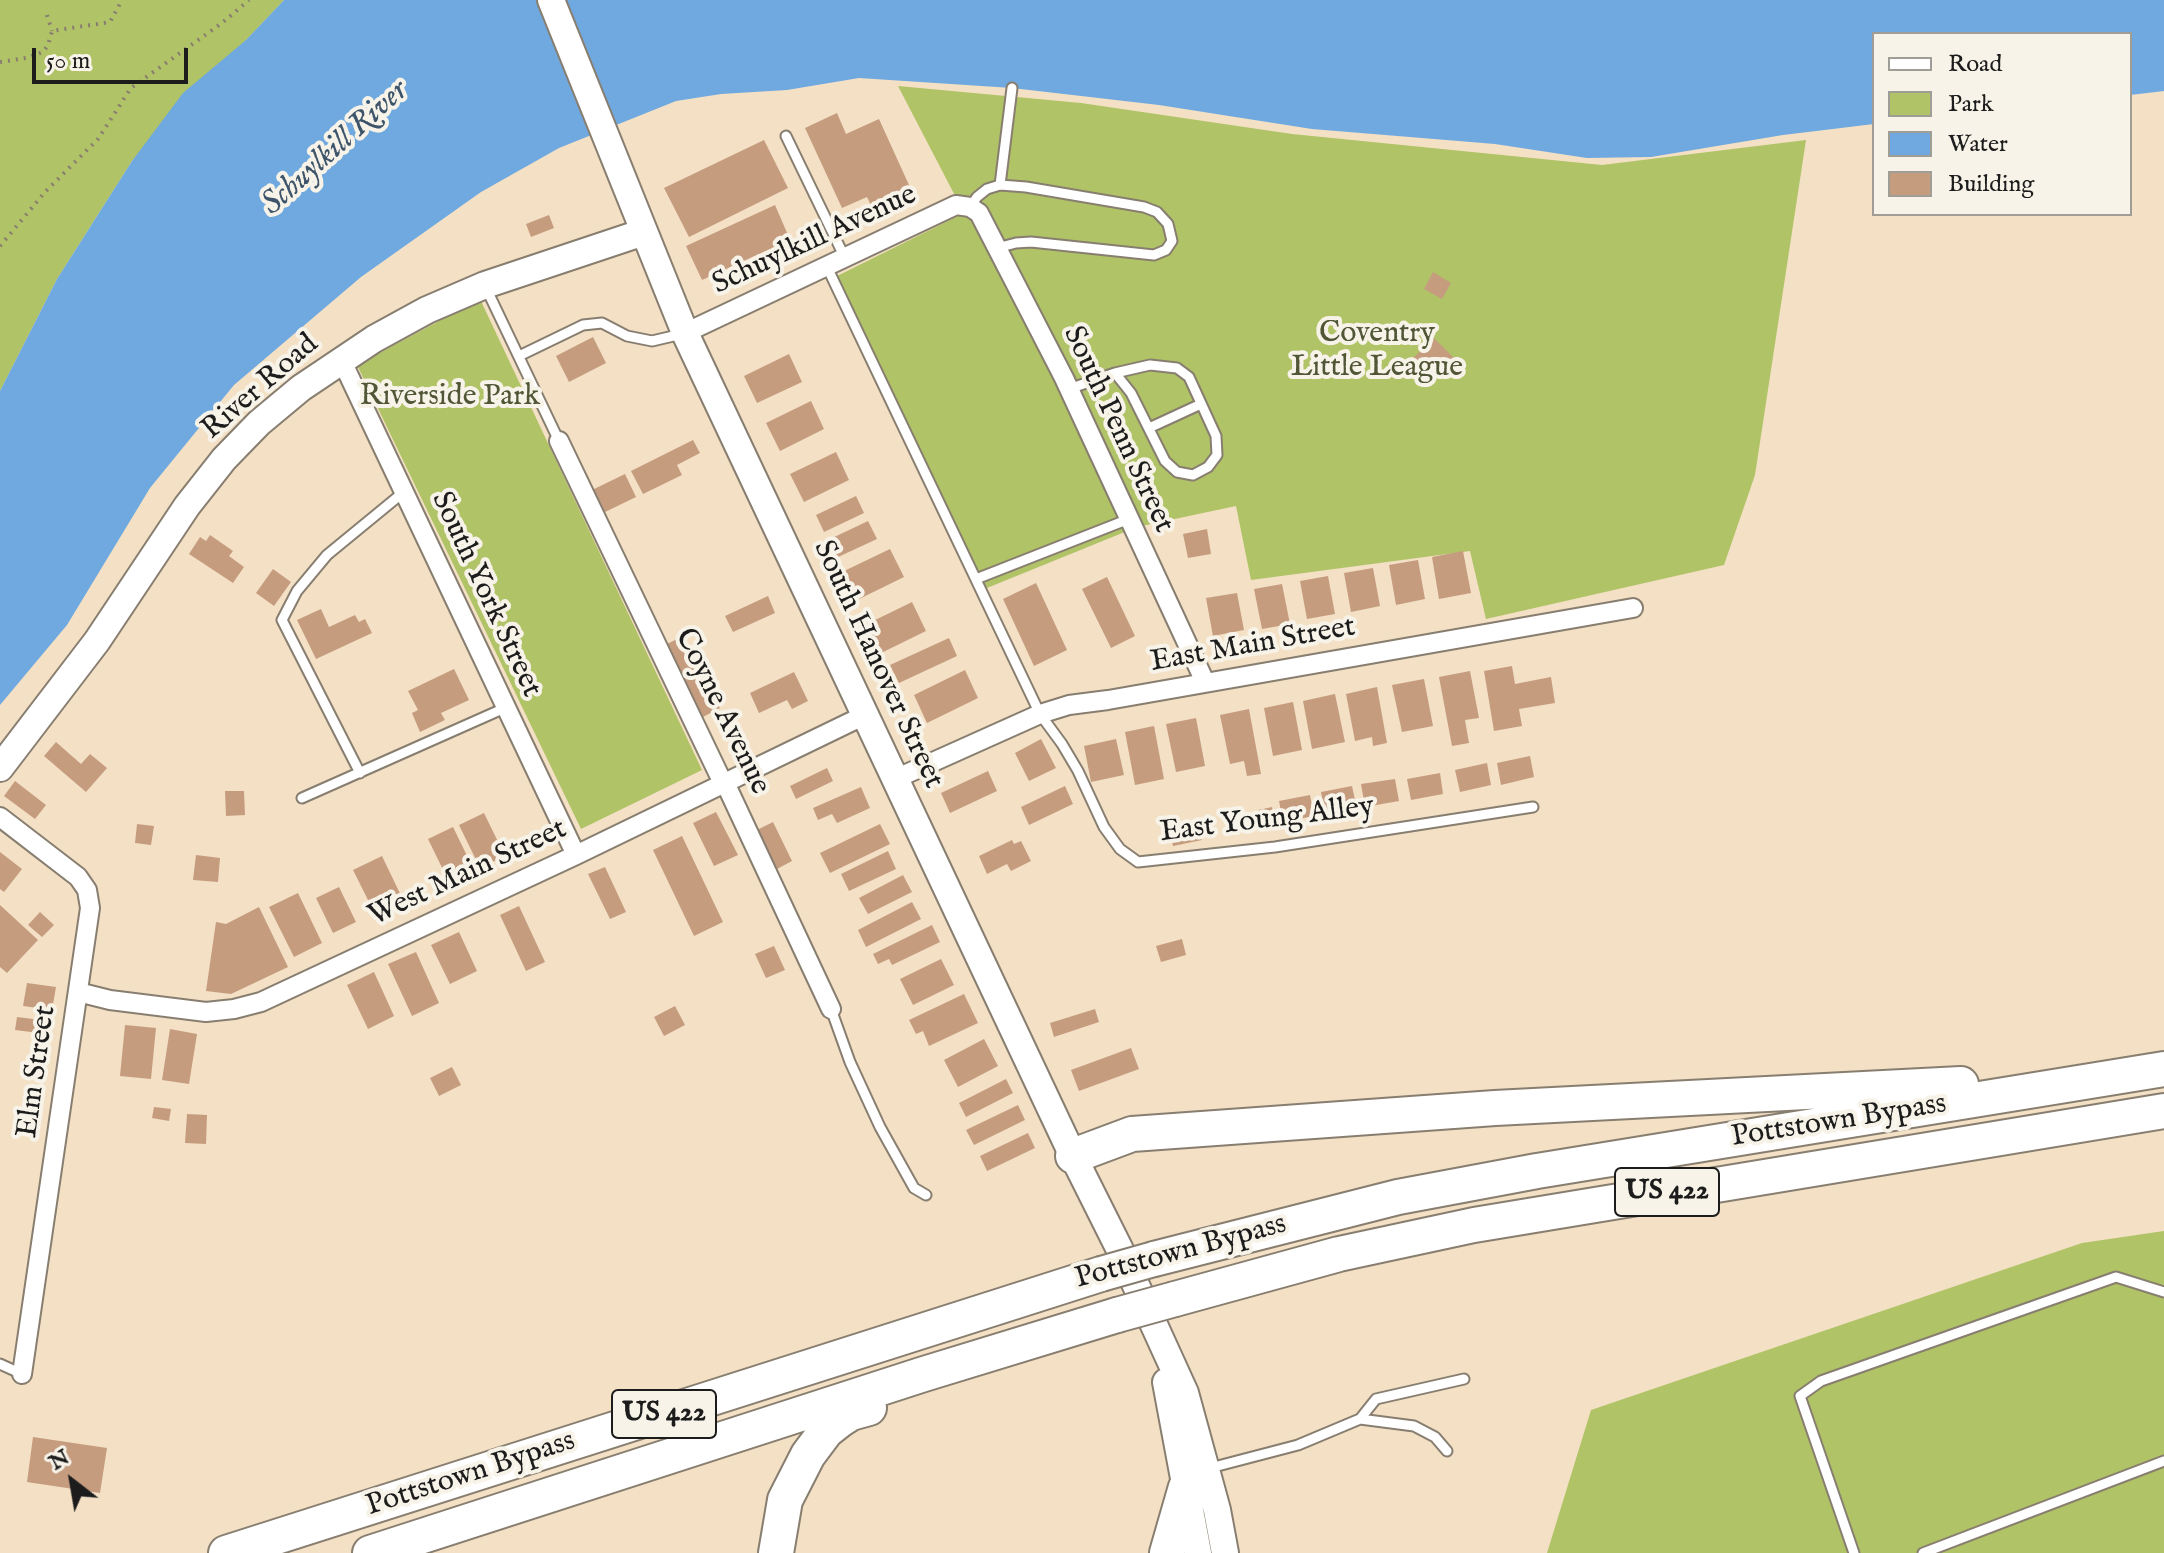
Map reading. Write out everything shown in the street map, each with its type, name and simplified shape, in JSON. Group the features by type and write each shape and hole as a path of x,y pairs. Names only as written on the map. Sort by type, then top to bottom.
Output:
{"highway":[{"name":"Pottstown Bypass","path":"226,1553 1101,1274 1398,1197 1537,1171 2164,1069"},
{"path":"1073,1156 1132,1134 1464,1110 2009,1081 2061,1085"},
{"name":"Pottstown Bypass","path":"370,1553 924,1374 1117,1315 1339,1254 1474,1225 2164,1111"},
{"path":"776,1553 785,1500 798,1472 826,1431 851,1413 908,1396 924,1374"},
{"path":"1167,1553 1196,1478"}],"main road":[{"name":"South Hanover Street","path":"551,0 685,333 1156,1332 1196,1478"},
{"name":"River Road","path":"0,768 97,641 187,506 224,459 259,423 301,388 341,359 427,310 485,285 644,232"},
{"path":"1196,1478 1198,1553"},
{"path":"1196,1478 1225,1553"}],"street":[{"name":"Schuylkill Avenue","path":"685,333 956,205 970,207"},
{"name":"South Penn Street","path":"970,207 979,213 1069,389 1205,682"},
{"name":"South York Street","path":"341,359 576,855"},
{"name":"Coyne Avenue","path":"559,441 831,1009"},
{"name":"East Main Street","path":"895,779 1040,714 1069,705 1633,608"},
{"name":"West Main Street","path":"78,992 110,1000 206,1012 261,1002 576,855 865,715"},
{"name":"Elm Street","path":"0,817 72,871 87,890 90,908 22,1374"}],"lane":[{"path":"1000,185 1012,88"},
{"path":"786,136 836,262 976,579 1040,714"},
{"path":"970,207 987,189 1000,185 1026,187 1144,207 1157,212 1168,224 1172,241 1166,250 1154,255 1031,242 997,248"},
{"path":"485,285 559,441"},
{"path":"519,356 583,325 602,323 627,336 652,341 685,333"},
{"path":"1069,389 1115,373 1150,365 1177,368 1189,377 1216,436 1217,455 1208,467 1193,475 1177,472 1165,461 1131,393 1115,373"},
{"path":"1149,428 1201,404"},
{"path":"360,773 282,620 297,591 327,555 405,491"},
{"path":"976,579 1129,519"},
{"path":"302,798 507,707"},
{"name":"East Young Alley","path":"1040,714 1078,771 1104,827 1120,849 1138,862 1275,847 1533,807"},
{"path":"831,1009 850,1062 880,1127 914,1188 926,1195"},
{"path":"1854,1553 1800,1396 1821,1381 2116,1277 2164,1292"},
{"path":"0,1364 22,1374"},
{"path":"1196,1478 1298,1445 1360,1419 1376,1399 1464,1379"},
{"path":"1360,1419 1414,1426 1435,1437 1447,1451"},
{"path":"1923,1553 2164,1461"}],"path":[{"path":"52,31 110,22 122,0"},
{"path":"0,246 45,192 98,139 131,88 249,0"},
{"path":"0,62 43,52 52,31 47,15"}],"green space":[{"path":"0,0 284,0 132,161 57,279 0,391"},
{"name":"Coventry Little League","path":"898,86 1081,103 1292,134 1602,165 1806,140 1755,475 1724,565 1486,619 1470,551 1251,580 1236,506 1137,527 982,590 827,281 964,213"},
{"name":"Riverside Park","path":"480,299 702,770 581,829 357,365"},
{"path":"2164,1231 2164,1553 1547,1553 1591,1410 2082,1243"}],"water":[{"name":"Schuylkill River","path":"284,0 2164,0 2164,91 2132,95 2132,32 1872,32 1872,124 1783,135 1651,157 1587,158 1495,144 1312,129 1159,105 1012,88 859,78 787,90 721,94 676,101 559,148 481,192 361,277 234,385 150,488 67,625 0,705 0,391 57,279 132,161 183,93 246,40"}],"building":[{"path":"837,113 846,134 879,119 914,196 875,214 867,197 842,208 805,128"},
{"path":"764,140 788,188 689,237 664,188"},
{"path":"775,205 788,235 781,238 783,243 702,280 686,246"},
{"path":"549,215 554,228 531,237 526,224"},
{"path":"1433,272 1451,283 1442,299 1424,289"},
{"path":"593,337 606,363 569,382 556,356"},
{"path":"1434,338 1455,359 1430,383 1409,362"},
{"path":"789,354 802,382 757,403 744,376"},
{"path":"811,401 824,429 780,451 766,423"},
{"path":"693,440 700,453 677,465 682,475 643,494 631,471"},
{"path":"836,452 849,480 804,502 790,474"},
{"path":"625,474 636,497 603,513 592,490"},
{"path":"856,496 864,513 824,532 816,515"},
{"path":"868,521 877,539 836,558 828,540"},
{"path":"1207,529 1211,554 1188,558 1183,534"},
{"path":"210,535 233,551 229,556 244,567 233,583 189,554 200,537 206,541"},
{"path":"890,549 904,577 853,602 840,573"},
{"path":"1463,551 1471,593 1439,599 1432,557"},
{"path":"1418,560 1425,599 1396,605 1389,565"},
{"path":"1373,568 1380,606 1351,612 1344,573"},
{"path":"273,569 291,582 274,606 256,593"},
{"path":"1328,576 1335,614 1307,619 1300,581"},
{"path":"1107,577 1135,636 1111,648 1082,589"},
{"path":"1036,583 1067,650 1034,666 1003,599"},
{"path":"1282,584 1290,624 1262,629 1254,589"},
{"path":"1237,593 1244,630 1213,636 1206,598"},
{"path":"768,596 775,613 733,632 725,616"},
{"path":"912,602 926,631 877,655 863,626"},
{"path":"321,609 329,627 355,615 359,622 365,619 372,633 316,659 297,620"},
{"path":"683,636 720,708 703,717 665,645"},
{"path":"949,638 957,656 899,683 890,665"},
{"path":"1512,666 1515,684 1551,677 1555,703 1519,709 1522,726 1494,731 1484,671"},
{"path":"454,669 469,700 441,713 445,720 420,732 412,713 418,710 408,691"},
{"path":"965,670 978,698 927,723 914,695"},
{"path":"1470,671 1479,718 1465,720 1469,743 1452,746 1439,677"},
{"path":"794,672 808,701 792,709 787,700 759,713 750,693"},
{"path":"1424,679 1433,726 1402,732 1392,685"},
{"path":"1377,687 1387,743 1373,746 1372,737 1355,741 1346,694"},
{"path":"1335,694 1345,742 1312,749 1303,701"},
{"path":"1293,702 1302,750 1273,756 1264,708"},
{"path":"1249,709 1261,774 1247,776 1244,761 1230,764 1220,715"},
{"path":"1196,718 1205,766 1176,772 1166,724"},
{"path":"1154,726 1164,779 1135,785 1125,732"},
{"path":"1041,739 1056,768 1029,781 1015,753"},
{"path":"1116,739 1124,775 1091,782 1084,746"},
{"path":"56,742 81,764 90,754 107,768 86,792 44,756"},
{"path":"1530,756 1534,777 1501,785 1497,763"},
{"path":"1487,763 1491,785 1460,792 1455,770"},
{"path":"827,768 833,781 796,799 790,786"},
{"path":"988,771 997,791 950,813 941,793"},
{"path":"1440,773 1443,794 1411,800 1407,779"},
{"path":"1395,779 1399,801 1365,807 1361,784"},
{"path":"15,781 46,805 35,819 4,796"},
{"path":"1065,786 1073,804 1029,825 1021,807"},
{"path":"1352,786 1357,809 1325,815 1321,792"},
{"path":"861,787 870,808 837,823 832,814 818,820 813,808"},
{"path":"225,791 244,791 245,815 226,816"},
{"path":"1310,795 1314,816 1283,822 1279,801"},
{"path":"1272,807 1275,824 1261,827 1258,810"},
{"path":"716,812 738,855 714,866 693,823"},
{"path":"484,813 505,856 480,868 459,825"},
{"path":"773,822 792,861 777,869 757,830"},
{"path":"1198,822 1202,840 1173,846 1169,828"},
{"path":"137,824 154,826 151,845 135,843"},
{"path":"880,824 890,844 830,873 820,853"},
{"path":"453,827 474,870 449,882 428,839"},
{"path":"682,836 723,922 694,936 653,850"},
{"path":"1012,840 1014,844 1021,841 1031,861 1011,871 1007,864 987,874 979,856"},
{"path":"888,851 896,869 849,891 841,874"},
{"path":"0,852 22,869 4,892 0,889"},
{"path":"196,855 220,858 218,882 193,880"},
{"path":"382,856 405,904 377,918 353,870"},
{"path":"605,867 626,912 610,919 588,874"},
{"path":"903,875 912,892 868,914 859,898"},
{"path":"339,887 356,922 333,933 316,898"},
{"path":"298,893 322,943 294,957 269,907"},
{"path":"912,902 921,919 866,947 858,930"},
{"path":"0,905 38,940 7,973 0,967"},
{"path":"519,906 545,962 526,971 500,915"},
{"path":"259,907 288,967 231,994 206,991 216,922 226,924"},
{"path":"40,912 54,925 42,937 28,925"},
{"path":"932,925 940,942 892,965 889,959 878,964 873,954"},
{"path":"459,932 477,971 450,984 431,945"},
{"path":"1182,939 1186,955 1161,962 1156,946"},
{"path":"774,946 785,970 766,978 755,954"},
{"path":"416,952 439,1003 412,1016 388,964"},
{"path":"941,959 954,985 913,1005 900,979"},
{"path":"374,972 394,1016 368,1029 347,985"},
{"path":"27,983 56,987 52,1010 23,1006"},
{"path":"964,994 978,1023 929,1046 923,1031 916,1034 909,1020"},
{"path":"675,1006 685,1025 664,1036 654,1017"},
{"path":"1095,1009 1099,1022 1054,1037 1050,1023"},
{"path":"17,1017 49,1021 47,1034 15,1030"},
{"path":"125,1025 156,1028 151,1079 120,1076"},
{"path":"170,1029 197,1034 189,1084 162,1080"},
{"path":"984,1039 998,1066 958,1087 944,1060"},
{"path":"1131,1048 1139,1069 1079,1091 1071,1070"},
{"path":"452,1067 461,1085 439,1096 430,1078"},
{"path":"1006,1079 1013,1093 966,1117 959,1103"},
{"path":"1018,1105 1025,1120 974,1145 966,1130"},
{"path":"154,1107 171,1109 169,1121 152,1118"},
{"path":"187,1114 207,1115 206,1144 185,1143"},
{"path":"1028,1133 1035,1148 987,1171 980,1156"},
{"path":"33,1437 107,1448 100,1493 27,1482"}]}
